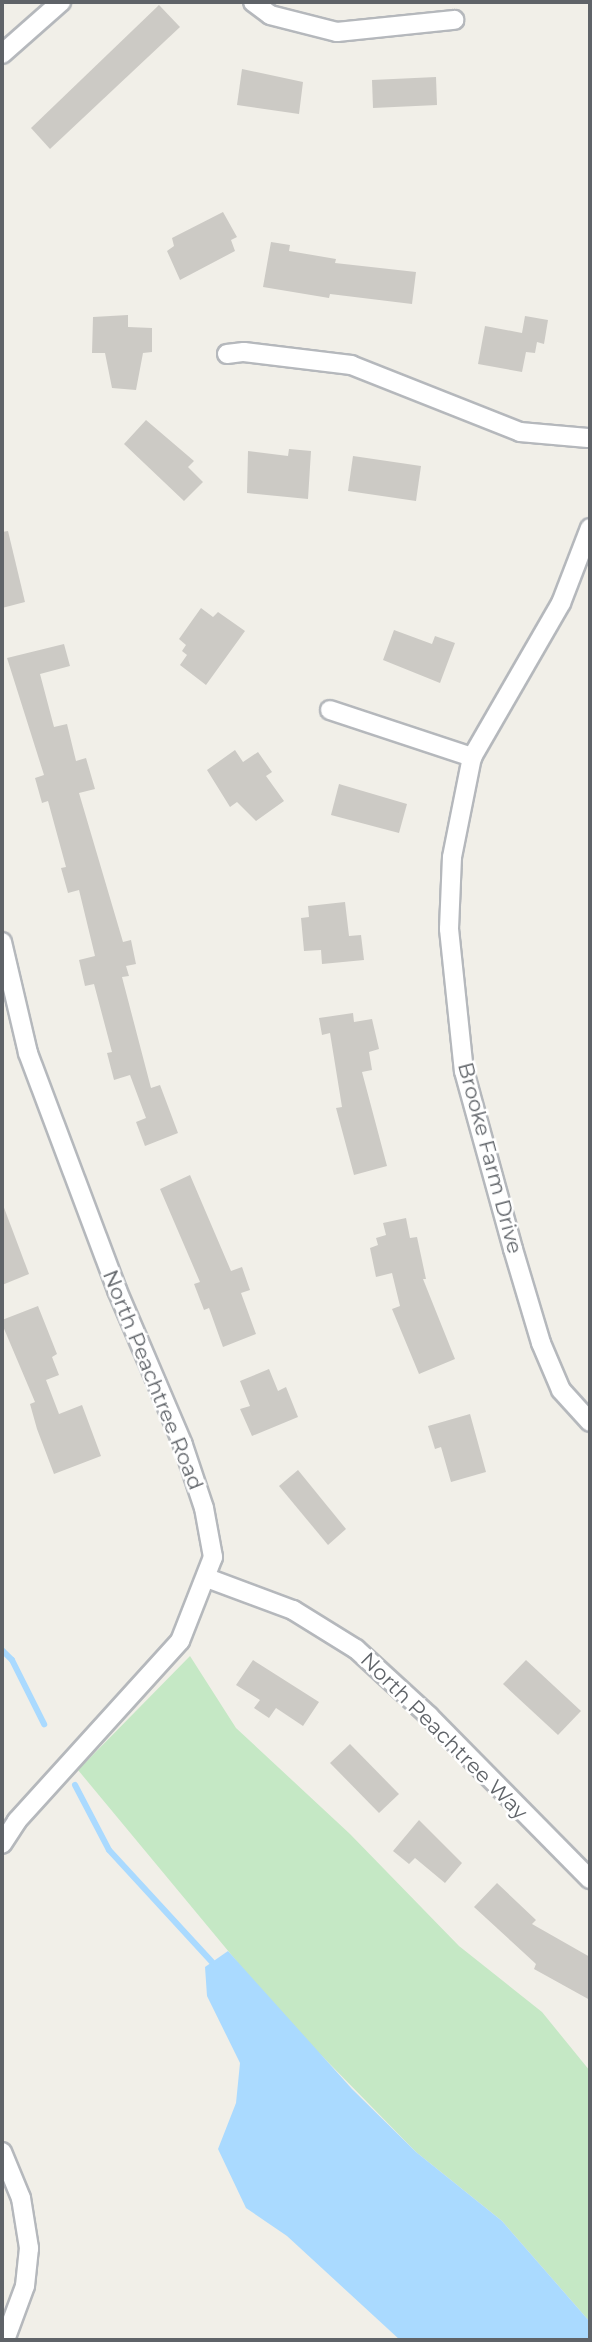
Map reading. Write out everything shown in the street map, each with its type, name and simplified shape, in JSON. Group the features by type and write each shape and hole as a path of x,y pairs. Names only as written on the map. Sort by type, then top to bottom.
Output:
{"street":[{"path":"2,54 61,2"},
{"path":"253,2 270,15 337,32 454,20"},
{"path":"227,354 244,352 351,365 520,432 590,436"},
{"name":"Brooke Farm Drive","path":"590,528 561,603 472,757 452,857 449,929 464,1071 541,1343 561,1390 590,1422"},
{"path":"330,710 472,757"},
{"name":"North Peachtree Road","path":"2,942 28,1053 204,1508 213,1557 180,1641 17,1821 2,1844"},
{"name":"North Peachtree Way","path":"207,1578 293,1609 356,1649 429,1716 590,1879"},
{"path":"2,2151 20,2198 29,2248 25,2286 5,2340"}],"green space":[{"path":"190,1656 236,1728 350,1834 459,1946 542,2012 590,2071 590,2322 502,2221 416,2152 278,2011 78,1770"}],"water":[{"path":"228,1951 352,2089 416,2152 502,2221 590,2322 590,2340 400,2340 287,2236 246,2208 218,2149 236,2103 240,2063 207,1996 205,1967"}],"building":[{"path":"159,5 180,27 50,149 31,128"},
{"path":"242,69 303,82 299,114 237,105"},
{"path":"436,77 437,105 373,108 372,80"},
{"path":"223,212 237,237 231,240 235,251 180,280 167,251 174,246 172,238"},
{"path":"271,242 290,245 289,251 336,259 335,263 416,272 412,304 330,294 329,298 263,287"},
{"path":"128,315 128,327 152,328 152,352 143,353 136,390 112,388 105,353 92,353 93,317"},
{"path":"525,316 548,320 544,344 537,342 535,353 526,352 522,372 478,364 485,326 522,333"},
{"path":"146,420 194,461 188,467 203,482 184,501 124,444"},
{"path":"289,449 311,451 308,499 247,493 248,451 288,456"},
{"path":"353,456 421,466 416,501 348,491"},
{"path":"8,531 25,602 2,608 2,532"},
{"path":"201,608 213,617 218,612 245,631 206,685 180,665 187,655 182,651 186,645 179,639"},
{"path":"394,630 432,644 435,636 455,643 440,683 383,660"},
{"path":"64,644 70,666 40,674 54,727 67,724 76,761 86,758 95,789 79,793 123,942 131,940 136,964 126,966 129,976 122,977 151,1088 160,1085 178,1133 145,1146 136,1122 146,1118 130,1075 114,1080 107,1053 112,1052 94,984 85,986 79,960 95,956 79,890 68,893 61,868 66,867 48,801 42,803 35,778 44,775 7,658"},
{"path":"235,750 243,762 258,752 272,772 266,776 284,801 256,821 237,802 230,807 207,770"},
{"path":"339,784 407,804 399,833 331,815"},
{"path":"345,902 349,936 361,935 364,960 322,964 321,950 304,951 301,918 309,917 308,906"},
{"path":"353,1013 354,1022 372,1019 379,1049 369,1052 372,1070 362,1072 387,1166 354,1175 336,1108 342,1107 330,1033 322,1035 319,1018"},
{"path":"190,1175 231,1271 242,1267 250,1290 241,1293 256,1334 223,1347 209,1308 204,1310 194,1284 200,1282 160,1189"},
{"path":"2,1206 29,1274 2,1285"},
{"path":"406,1218 410,1238 417,1237 426,1279 423,1279 455,1359 419,1374 392,1309 400,1306 392,1273 376,1277 370,1248 378,1245 376,1238 386,1235 383,1223"},
{"path":"38,1306 57,1354 52,1357 59,1375 46,1380 59,1414 82,1405 101,1456 54,1474 30,1404 35,1402 2,1324 2,1320"},
{"path":"269,1369 278,1391 286,1387 298,1417 252,1436 240,1409 250,1406 240,1381"},
{"path":"470,1414 486,1472 451,1482 441,1447 435,1449 428,1426"},
{"path":"298,1470 346,1529 328,1545 279,1486"},
{"path":"253,1660 319,1702 303,1726 276,1708 269,1718 254,1708 260,1700 236,1685"},
{"path":"526,1660 581,1711 558,1735 503,1684"},
{"path":"350,1744 399,1794 379,1813 330,1763"},
{"path":"419,1820 462,1863 445,1883 415,1858 409,1864 393,1851"},
{"path":"497,1883 536,1920 532,1924 590,1957 590,2000 534,1969 536,1964 474,1907"}],"waterway":[{"path":"2,1650 12,1660 44,1724"},
{"path":"75,1785 109,1850 212,1962"}]}
